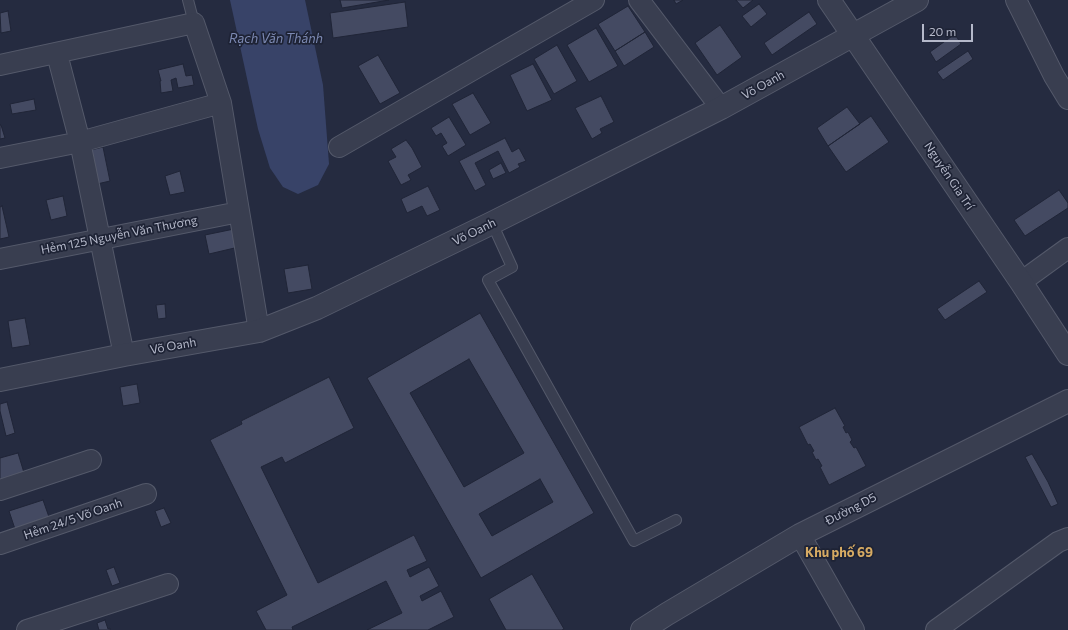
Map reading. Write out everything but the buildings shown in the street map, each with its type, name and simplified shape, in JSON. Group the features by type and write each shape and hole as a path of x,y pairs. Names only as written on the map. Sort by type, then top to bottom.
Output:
{"street":[{"path":"339,147 594,0"},
{"path":"639,0 721,108"},
{"name":"Nguyễn Gia Trí","path":"829,0 1021,282 1068,354"},
{"name":"Võ Oanh","path":"0,380 124,355 259,331 318,308 492,223 721,108 917,0"},
{"path":"1016,0 1061,73 1068,99"},
{"path":"0,65 57,54 194,23 221,103 259,331"},
{"path":"57,54 80,142 124,355"},
{"path":"0,158 80,142 221,103"},
{"name":"Hẻm 125 Nguyễn Văn Thương","path":"0,259 239,212"},
{"path":"1021,282 1068,248"},
{"name":"Đường D5","path":"642,630 666,614 800,535 1068,401"},
{"path":"0,490 91,460"},
{"name":"Hẻm 24/5 Võ Oanh","path":"0,544 146,494"},
{"path":"800,535 854,630"},
{"path":"936,630 1058,542 1068,538"},
{"path":"27,630 168,584"}],"lane":[{"path":"188,0 194,23"},
{"path":"492,223 512,267 488,280 634,541 676,520"}],"water":[{"name":"Rạch Văn Thánh","path":"230,0 305,0 323,85 329,164 318,185 298,194 283,187 270,168 258,129"}],"district":[{"name":"Khu phố 69","path":"839,553"}]}
